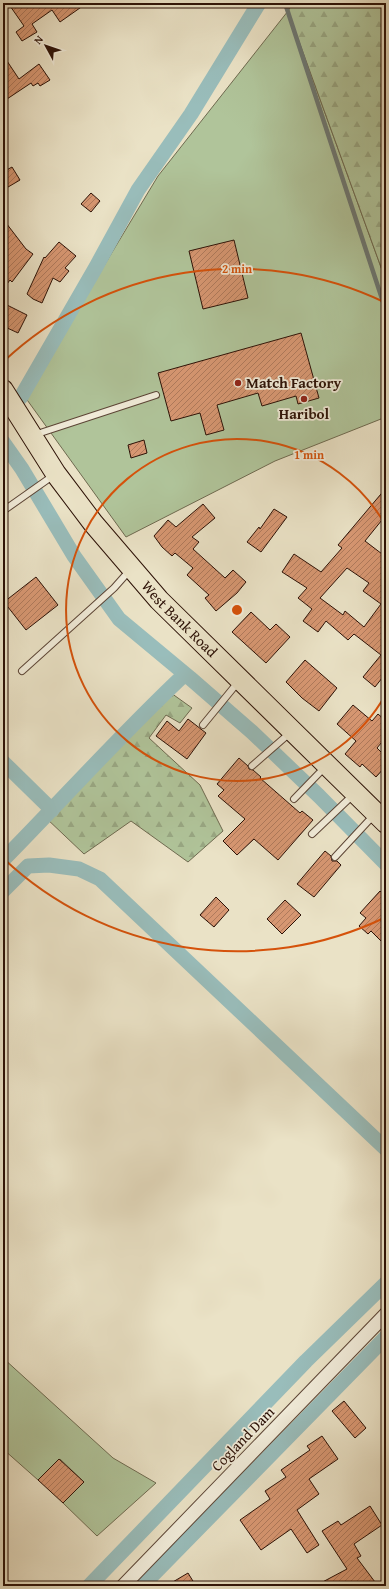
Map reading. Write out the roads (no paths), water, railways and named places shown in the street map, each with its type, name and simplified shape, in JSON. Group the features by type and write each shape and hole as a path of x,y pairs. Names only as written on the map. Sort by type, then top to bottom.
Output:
{"main road":[{"name":"West Bank Road","path":"3,390 33,436 50,478 93,522 235,686 351,797 379,819"}],"street":[{"name":"Cogland Dam","path":"123,1586 386,1314"}],"lane":[{"path":"33,436 156,395"},
{"path":"3,511 50,478"},
{"path":"22,671 114,588 132,568"},
{"path":"202,725 235,686"},
{"path":"252,766 286,736"},
{"path":"294,799 322,770"},
{"path":"312,834 351,797"},
{"path":"335,857 350,841 379,819"}],"waterway":[{"path":"3,410 21,397 96,267 138,190 191,114 259,3"},
{"path":"285,3 386,311"},
{"path":"3,442 22,469 74,556 119,619 252,732 319,796 386,864"},
{"path":"3,860 116,742 185,674"},
{"path":"3,762 52,810"},
{"path":"3,891 28,866 49,865 79,869 100,879 386,1149"},
{"path":"89,1586 306,1361 386,1283"},
{"path":"142,1586 386,1337"}],"place":[{"name":"Match Factory","path":"238,383"},
{"name":"Haribol","path":"304,399"}]}
